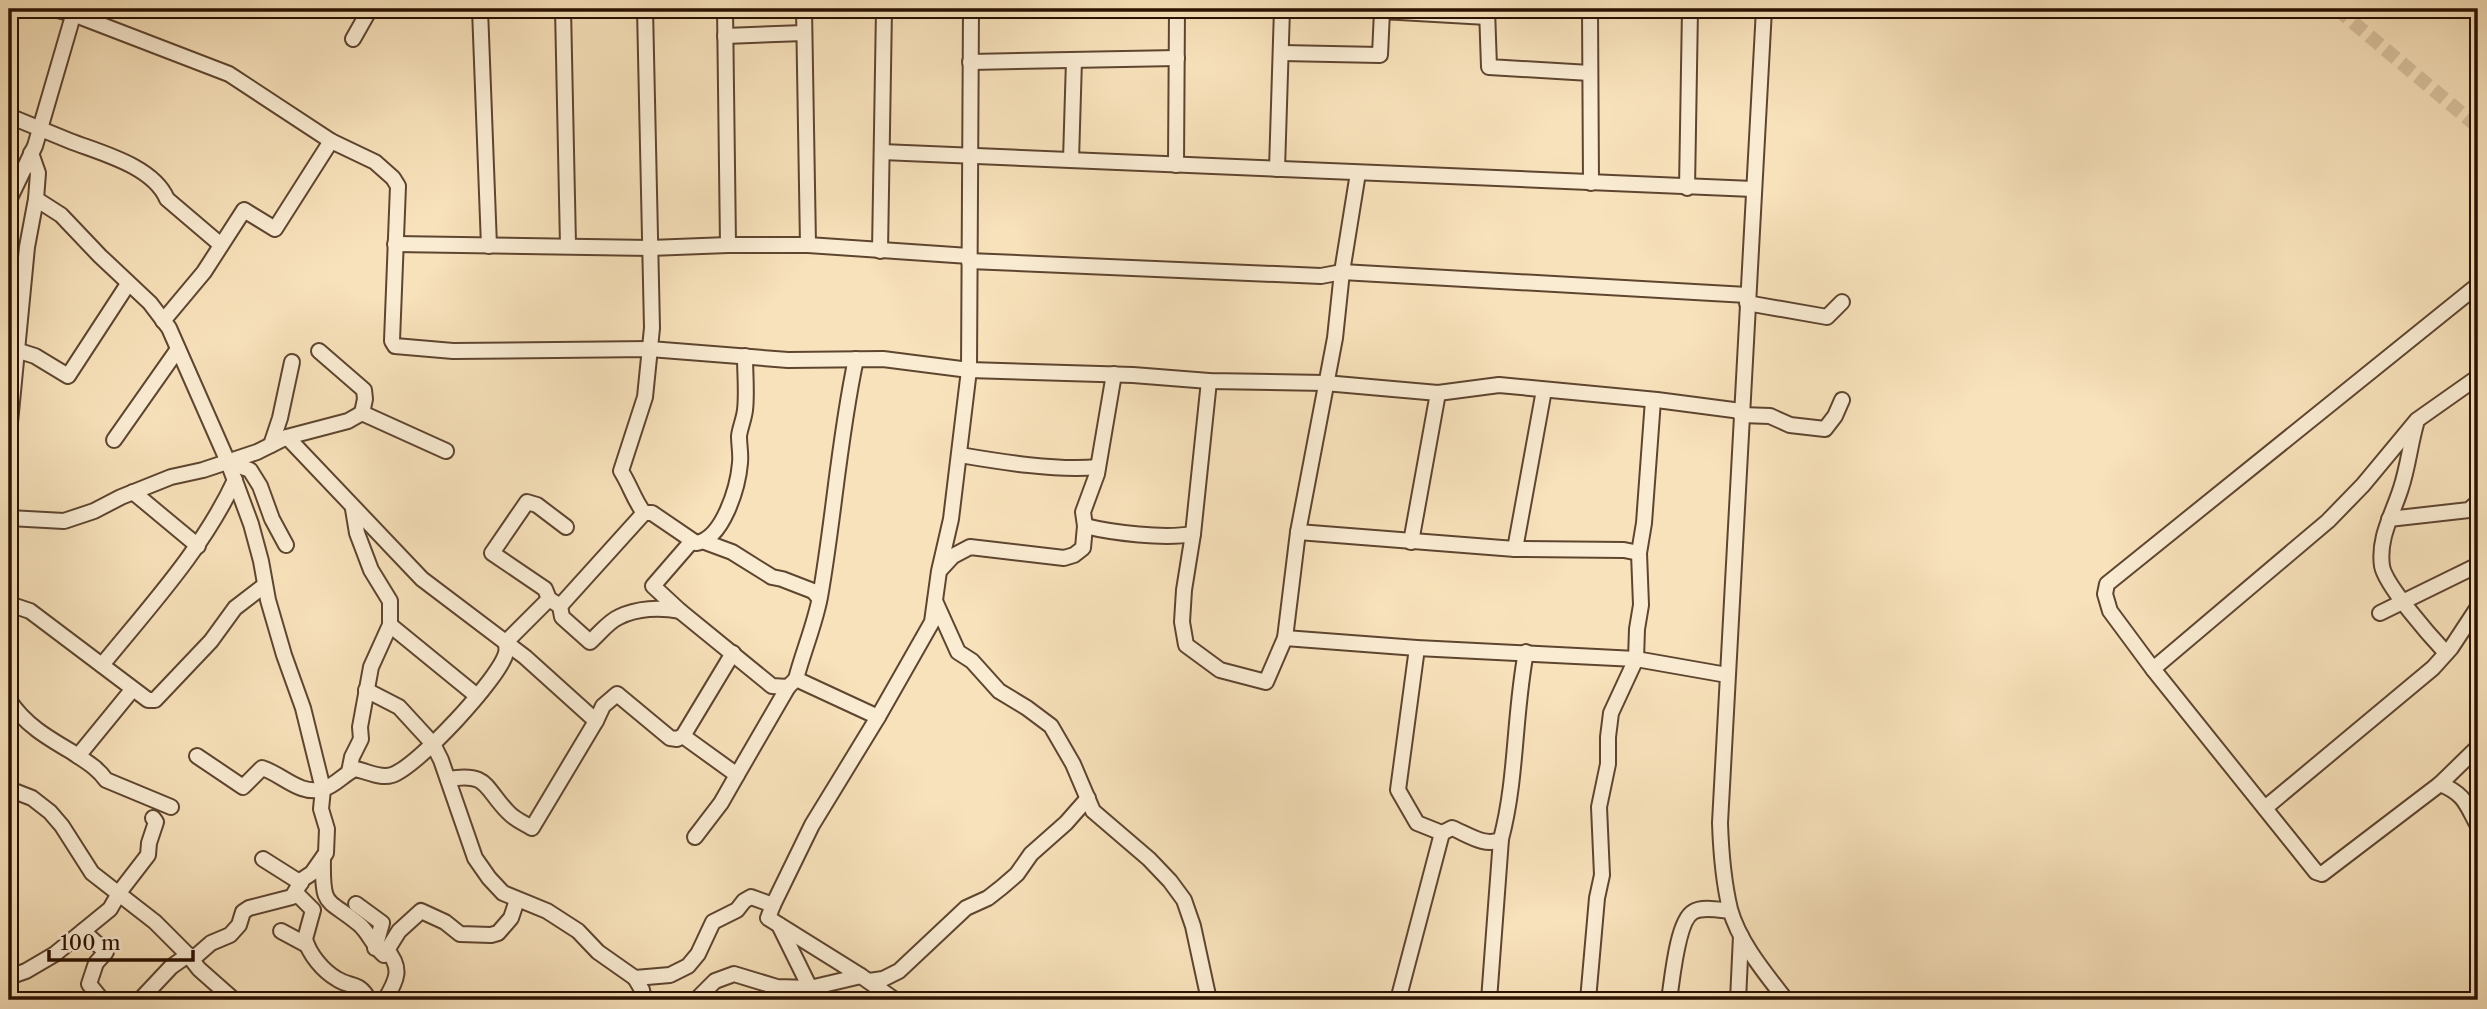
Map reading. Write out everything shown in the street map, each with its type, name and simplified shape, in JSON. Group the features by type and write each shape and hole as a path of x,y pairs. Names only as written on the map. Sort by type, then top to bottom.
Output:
{"street":[{"path":"54,9 74,11 229,74 331,141 375,162 393,178 398,186 392,341 395,346 453,351 650,349 788,360 883,359 969,370 1114,374 1209,381 1325,383 1438,393 1499,385 1653,400 1770,416 1790,425 1825,429 1842,400"},
{"path":"353,39 370,9"},
{"path":"480,9 489,246"},
{"path":"563,9 568,245"},
{"path":"644,513 633,499 628,481 621,471 645,397 650,349 645,9"},
{"path":"725,9 728,245"},
{"path":"804,9 808,245"},
{"path":"880,251 884,9"},
{"path":"895,1000 865,978 768,918 812,825 932,622 939,571 951,519 969,370 971,9"},
{"path":"1176,164 1177,9"},
{"path":"1278,169 1282,9"},
{"path":"1590,9 1591,183"},
{"path":"1688,188 1690,9"},
{"path":"1764,9 1720,823 1721,865 1730,911 1741,936 1786,1000"},
{"path":"1282,54 1380,55 1382,10 1487,13 1489,67 1590,73"},
{"path":"9,201 32,153 74,11"},
{"path":"725,36 804,33"},
{"path":"970,62 1177,58"},
{"path":"1071,160 1074,60"},
{"path":"9,116 113,156 153,179 163,189 167,199 221,245"},
{"path":"163,321 204,272 244,210 275,229 331,141"},
{"path":"883,152 1753,189"},
{"path":"9,433 27,247 36,199 38,173 32,153"},
{"path":"1209,381 1193,534 1184,590 1182,622 1186,645 1220,670 1266,682 1285,638 1298,532 1335,338 1342,272 1358,173"},
{"path":"36,199 61,215 150,303 178,349 228,462 251,524 284,655 303,708 323,789 321,809 327,829 326,853 323,859 288,900 249,908 243,912 239,925 230,935 211,943 195,957 188,955"},
{"path":"395,244 650,248 808,245 969,259 1321,276 1342,272 1747,299 1827,317 1842,302"},
{"path":"16,350 36,356 68,376 128,284"},
{"path":"2478,285 2108,584 2105,594 2110,611 2153,669 2316,872 2322,874 2440,784 2478,747"},
{"path":"114,440 178,349"},
{"path":"9,518 64,521 94,511 171,477 228,462 287,437 348,421 362,413 364,390 319,351"},
{"path":"746,356 745,411 739,436 741,460 738,479 727,510 718,527 699,541 653,586 772,686 792,683 878,717"},
{"path":"695,837 721,803 792,683 819,598 838,482 846,404 856,359"},
{"path":"271,446 292,362"},
{"path":"939,571 953,556 971,547 1027,552 1052,558 1070,557 1083,548 1083,512 1098,467 1114,374"},
{"path":"2153,669 2329,522 2417,420 2478,377"},
{"path":"1515,549 1544,390"},
{"path":"1411,542 1438,393"},
{"path":"1588,1000 1597,898 1602,875 1599,807 1608,764 1611,713 1636,659 1641,605 1639,553 1646,509 1653,400"},
{"path":"362,413 446,451"},
{"path":"2417,420 2402,486 2384,532 2382,567 2427,632 2446,653"},
{"path":"287,437 422,579 506,642 596,721"},
{"path":"960,455 1020,463 1098,467"},
{"path":"228,462 250,470 286,545"},
{"path":"102,665 198,546 223,506 235,480"},
{"path":"133,492 198,546"},
{"path":"566,527 537,505 527,502 492,554 545,589 562,617 590,642 618,617 641,610 665,608 680,611"},
{"path":"2389,519 2469,510 2478,502"},
{"path":"349,772 352,757 361,738 360,727 371,667 390,625 390,601 371,570 357,533 353,507"},
{"path":"506,642 554,603 644,513 652,513 699,541 732,552 772,578 813,591 819,598"},
{"path":"1085,526 1124,533 1180,536 1193,534"},
{"path":"1298,532 1515,549 1624,550 1639,553"},
{"path":"2380,612 2478,565"},
{"path":"9,604 30,611 148,700 155,699 211,641 234,608 265,585"},
{"path":"935,601 958,652 972,661 999,691 1051,726 1094,811 1149,859 1184,900 1193,926 1209,1000"},
{"path":"2265,808 2433,668 2478,607"},
{"path":"390,625 477,696"},
{"path":"1285,638 1636,659 1727,675"},
{"path":"197,756 243,787 262,768 306,791 323,789 355,769 380,777 393,775 433,744 467,710 507,652 506,642"},
{"path":"1417,648 1398,790 1417,823 1442,832 1452,828 1485,843 1494,843 1501,839"},
{"path":"1489,1000 1501,839 1509,804 1520,682 1526,652"},
{"path":"448,779 477,778 490,789 509,814 531,828 603,706 617,694 670,738 677,739 683,736 733,653"},
{"path":"78,756 132,690"},
{"path":"366,690 399,707 433,744 475,859 503,893 547,911 578,931 598,952 635,978 644,1000"},
{"path":"9,700 18,714 100,771 106,780 171,807"},
{"path":"683,736 737,775"},
{"path":"2440,784 2455,790 2464,799 2478,826"},
{"path":"9,789 32,798 50,812 92,873 155,922 206,976 234,1000"},
{"path":"696,1000 715,981 734,974 777,988 813,994 865,978 883,979 899,971 967,908 988,898 1017,874 1031,854 1066,823 1088,798"},
{"path":"9,977 26,971 55,954 110,909 148,855 156,822 153,818"},
{"path":"1398,1000 1442,832"},
{"path":"263,859 299,888 313,910 305,939 318,962 338,980 355,984 369,1000"},
{"path":"323,859 322,889 328,901 362,926 381,948 395,959 397,975 385,1000"},
{"path":"635,978 670,975 688,966 698,954 713,922 737,909 751,897 773,905"},
{"path":"381,948 421,911 445,922 460,934 498,933 512,918 517,900"},
{"path":"356,904 382,923 381,948"},
{"path":"1669,1000 1682,929 1689,915 1699,909 1730,911"},
{"path":"778,924 813,994"},
{"path":"83,931 106,952 96,963 89,984 101,1000"},
{"path":"281,931 307,945"},
{"path":"1738,1000 1741,936"},
{"path":"140,1000 171,967 188,955"}],"tunnel":[{"path":"2337,9 2478,127"}]}
